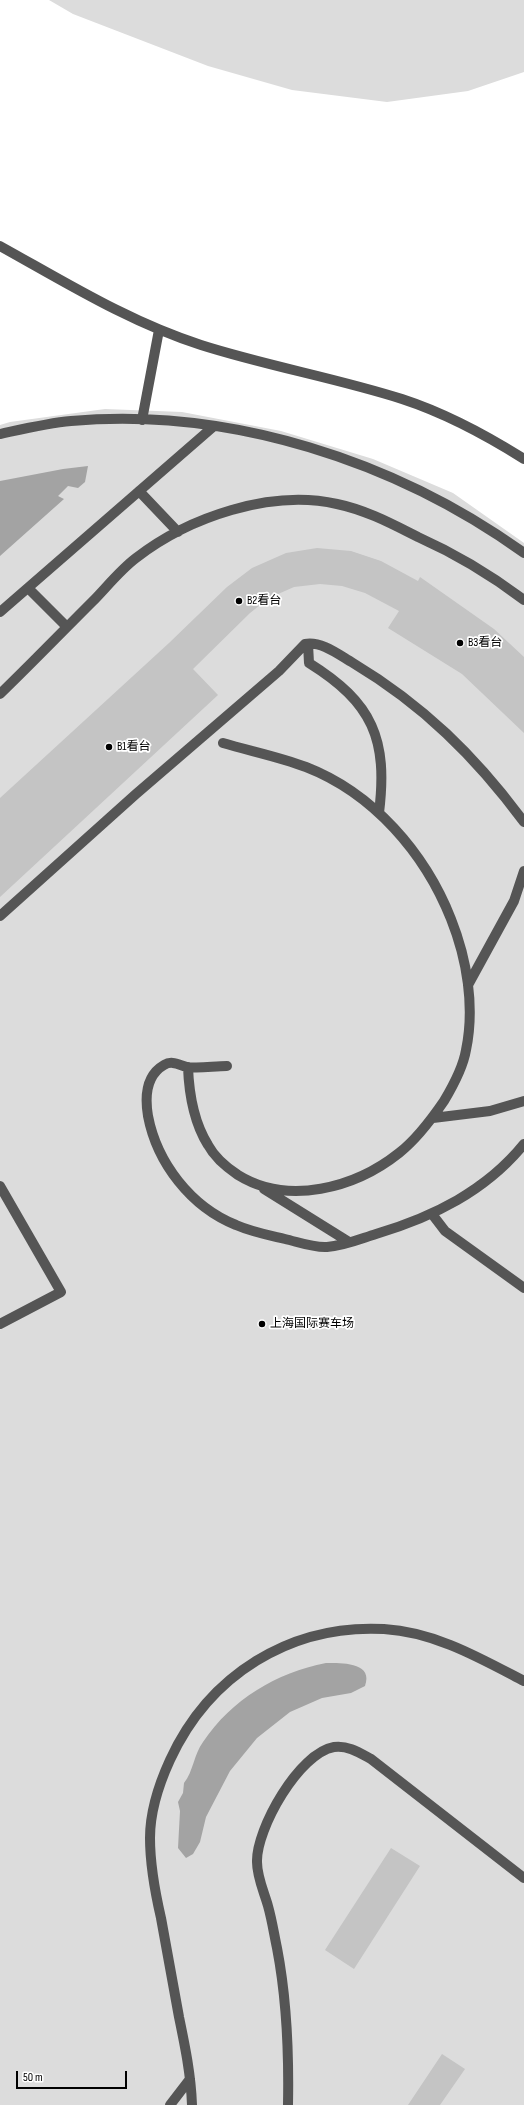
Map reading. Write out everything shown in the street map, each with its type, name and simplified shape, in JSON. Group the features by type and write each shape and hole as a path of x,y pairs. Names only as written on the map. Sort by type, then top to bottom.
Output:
{"street":[{"path":"0,246 116,310 159,330 201,345 403,400 447,417 497,442 524,459"},
{"path":"142,420 159,330"},
{"path":"0,434 71,421 142,420 214,426 275,437 335,454 399,481 455,508 500,535 524,553"},
{"path":"0,612 214,426"},
{"path":"139,491 178,532"},
{"path":"0,694 135,558 178,532 212,517 238,508 268,502 300,500 337,504 367,513 427,541 501,582 524,600"},
{"path":"28,588 67,627"},
{"path":"308,644 309,664 342,686 365,713 372,727 382,765 383,782 379,813"},
{"path":"0,916 136,794 278,671 302,646 308,644 320,646 334,652 404,697 432,719 484,771 524,822"},
{"path":"223,743 311,769 331,778 354,793 379,813 408,844 428,872 444,900 455,930 468,985 470,1006 469,1033 466,1052 458,1074 433,1118 411,1143 378,1168 355,1179 313,1191 293,1192 259,1186"},
{"path":"468,985 514,902 524,871"},
{"path":"226,1066 188,1067 175,1063 163,1065 154,1075 145,1095 152,1132 164,1159 179,1183 211,1212 247,1230 325,1247 349,1242 411,1224 432,1214 482,1185 524,1144"},
{"path":"188,1067 192,1108 208,1147 220,1161 232,1171 349,1242"},
{"path":"433,1118 490,1111 524,1101"},
{"path":"0,1186 61,1292 0,1324"},
{"path":"432,1214 445,1231 524,1288"},
{"path":"192,2105 190,2079 154,1886 150,1836 154,1806 166,1770 183,1735 205,1704 236,1675 273,1651 293,1642 338,1631 384,1629 419,1634 462,1650 524,1681"},
{"path":"288,2105 289,2048 285,2001 272,1924 257,1863 261,1835 266,1824 295,1775 303,1765 312,1757 334,1747 354,1750 372,1759 524,1878"},
{"path":"170,2105 190,2079"}],"shaded area":[{"path":"49,0 524,0 524,72 468,91 387,102 292,90 208,66 73,14"},
{"name":"上海国际赛车场","path":"105,409 182,412 281,431 373,459 453,493 524,543 524,2105 0,2105 0,425 10,422"},
{"path":"88,466 85,482 78,488 68,486 58,496 64,499 0,556 0,481 63,469"},
{"path":"326,1663 347,1664 361,1668 365,1672 367,1678 365,1686 351,1693 322,1698 290,1712 257,1738 230,1771 206,1817 200,1842 193,1854 186,1858 178,1848 180,1811 178,1802 183,1793 184,1783 190,1774 203,1742 227,1713 257,1690 290,1674"}],"building":[{"path":"317,548 351,551 381,561 418,581 420,577 494,629 524,657 524,733 462,674 388,628 399,611 365,593 342,586 320,584 294,587 269,598 250,613 193,669 218,695 0,897 0,798 169,643 227,587 252,568 286,553"},
{"path":"391,1848 420,1866 354,1969 325,1950"},
{"path":"442,2054 465,2069 440,2105 408,2105"}],"place":[{"name":"B2看台","path":"239,601"},
{"name":"B3看台","path":"460,643"},
{"name":"B1看台","path":"109,747"},
{"name":"上海国际赛车场","path":"262,1324"}]}
